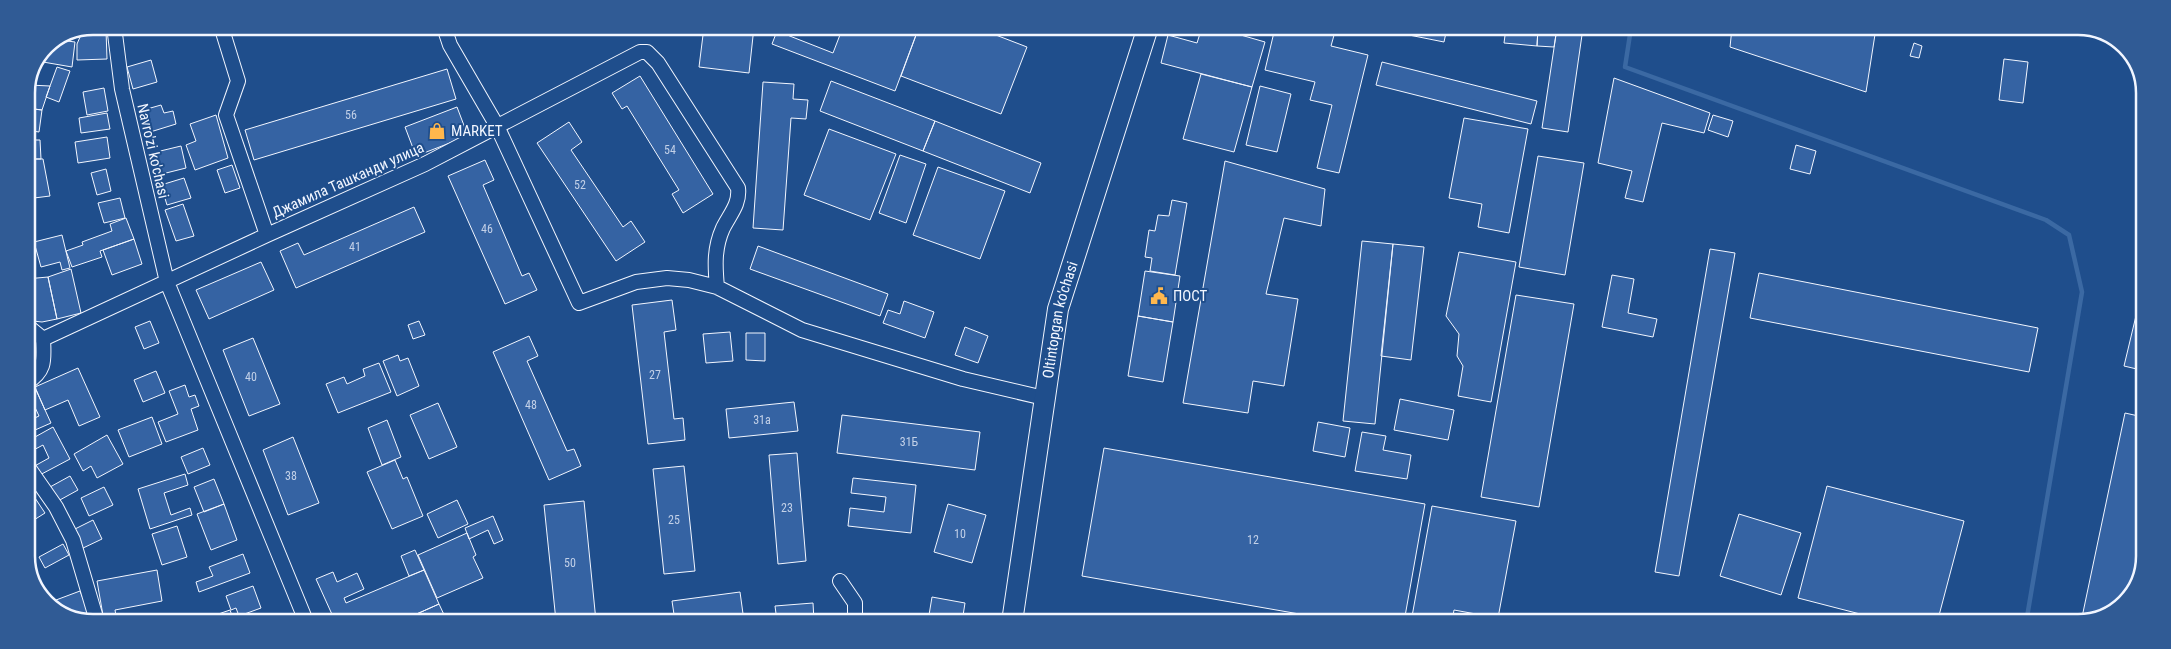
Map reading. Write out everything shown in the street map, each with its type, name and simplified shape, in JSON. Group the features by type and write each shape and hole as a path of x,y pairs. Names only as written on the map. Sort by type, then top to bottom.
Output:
{"street":[{"name":"Navro'zi ko'chasi","path":"115,35 122,89 167,282"},
{"path":"223,35 238,81 226,115 267,235"},
{"path":"447,35 450,45 497,126 579,303 636,282 666,278 689,280 717,287 802,330 963,379 1044,398"},
{"name":"Oltintopgan ko'chasi","path":"1013,614 1058,309 1145,35"},
{"name":"Джамила Ташканди улица","path":"43,339 425,164 630,55 640,52 647,52 658,63 738,188 739,197 723,229 714,258 717,287"},
{"path":"167,282 303,614"},
{"path":"35,332 43,339 42,368 35,377"},
{"path":"35,477 56,507 73,540 95,614"},
{"path":"840,581 854,603 855,614"}],"building":[{"path":"106,35 107,59 77,60 77,44 80,36"},
{"path":"703,35 753,35 749,73 699,67"},
{"path":"775,35 787,35 833,53 840,35 916,35 895,91 772,44"},
{"path":"916,35 996,35 1027,47 1001,114 901,76"},
{"path":"1168,35 1197,43 1200,35 1241,35 1265,42 1252,87 1161,63"},
{"path":"1273,35 1334,35 1331,46 1368,55 1339,173 1317,168 1332,105 1310,100 1315,82 1265,70"},
{"path":"1409,35 1446,35 1444,42"},
{"path":"1505,35 1538,35 1537,46 1504,43"},
{"path":"1538,35 1556,35 1554,47 1537,46"},
{"path":"1556,35 1582,35 1568,132 1542,128"},
{"path":"1731,35 1875,35 1866,92 1730,47"},
{"path":"68,41 75,42 72,67 44,62 52,52 61,45"},
{"path":"1914,43 1922,46 1919,58 1910,56"},
{"path":"2004,59 2028,62 2023,103 1999,100"},
{"path":"151,60 157,82 133,89 127,67"},
{"path":"1382,62 1537,101 1531,124 1376,85"},
{"path":"57,67 70,71 59,102 46,97"},
{"path":"447,69 456,99 254,160 245,130"},
{"path":"1201,74 1252,87 1234,152 1183,139"},
{"path":"640,76 713,194 683,213 672,194 679,190 627,106 622,109 612,93"},
{"path":"1614,78 1710,113 1704,133 1662,123 1643,202 1625,198 1632,171 1598,163"},
{"path":"831,81 935,121 923,151 820,111"},
{"path":"763,82 794,84 793,99 808,100 806,119 791,118 783,230 753,228"},
{"path":"36,85 50,86 42,110 35,109"},
{"path":"1260,86 1291,94 1277,152 1246,145"},
{"path":"104,88 108,111 87,115 83,92"},
{"path":"161,105 164,113 173,111 176,124 147,133 140,111"},
{"name":"MARKET","path":"457,107 468,136 416,156 405,127"},
{"path":"35,109 42,110 39,132 35,131"},
{"path":"107,113 110,129 81,133 79,118"},
{"path":"216,115 228,158 195,170 186,145 196,141 190,124"},
{"path":"1713,115 1733,121 1728,137 1708,130"},
{"path":"1464,118 1528,129 1509,233 1478,227 1482,204 1449,198"},
{"path":"935,121 1041,163 1030,193 923,151"},
{"path":"569,122 582,142 571,150 623,227 631,221 645,242 616,261 537,143"},
{"path":"829,129 896,154 870,220 804,195"},
{"path":"107,137 110,158 78,163 75,142"},
{"path":"35,140 40,140 41,159 35,159"},
{"path":"1796,145 1816,151 1810,174 1790,169"},
{"path":"181,146 186,168 158,175 152,153"},
{"path":"900,155 926,164 906,223 879,213"},
{"path":"1538,156 1584,163 1565,275 1519,267"},
{"path":"35,159 43,159 50,196 35,198"},
{"path":"485,160 494,180 483,185 522,276 529,273 537,290 505,304 448,176"},
{"path":"1225,161 1325,189 1321,226 1284,218 1266,294 1298,299 1284,386 1253,381 1248,413 1183,403"},
{"path":"232,165 240,188 225,193 217,170"},
{"path":"938,167 1005,191 980,259 913,235"},
{"path":"106,169 111,191 97,195 91,173"},
{"path":"184,178 191,198 167,205 161,185"},
{"path":"120,198 125,218 104,223 98,203"},
{"path":"1172,200 1187,203 1175,275 1150,271 1152,258 1145,257 1149,230 1155,231 1158,215 1169,216"},
{"path":"183,204 194,236 176,241 165,210"},
{"path":"414,207 425,232 296,288 280,251 298,243 304,255"},
{"path":"126,218 134,239 100,251 102,257 72,267 66,251 83,245 82,242 112,231 110,224"},
{"path":"62,235 70,268 62,270 60,262 41,267 35,242"},
{"path":"134,239 142,264 112,275 103,250"},
{"path":"1362,241 1393,244 1375,424 1343,421"},
{"path":"1393,244 1424,247 1411,360 1381,356"},
{"path":"758,246 888,294 880,316 750,269"},
{"path":"1710,249 1735,253 1679,576 1655,572"},
{"path":"1459,252 1516,262 1491,402 1458,396 1463,366 1457,356 1459,334 1446,316"},
{"path":"261,262 274,290 209,319 196,290"},
{"path":"71,269 81,313 57,319 48,277"},
{"name":"ПОСТ","path":"1145,271 1180,276 1173,322 1138,316"},
{"path":"1759,273 2038,328 2029,372 1750,318"},
{"path":"1612,275 1634,279 1628,313 1657,319 1653,337 1602,327"},
{"path":"48,277 57,319 35,321 35,278"},
{"path":"1516,295 1574,304 1539,507 1481,497"},
{"path":"672,300 676,330 664,332 674,419 683,418 685,440 648,444 632,305"},
{"path":"904,301 934,312 925,338 883,323 888,310 900,314"},
{"path":"1138,316 1173,322 1163,382 1128,376"},
{"path":"2136,316 2136,369 2124,366"},
{"path":"150,321 159,343 144,349 135,327"},
{"path":"419,321 425,335 413,339 408,325"},
{"path":"965,327 988,336 978,363 955,355"},
{"path":"730,332 733,361 706,363 703,334"},
{"path":"746,333 765,333 765,361 746,360"},
{"path":"529,336 538,356 527,361 567,451 574,449 581,466 549,480 493,352"},
{"path":"253,338 280,404 249,416 223,350"},
{"path":"398,355 400,361 408,358 419,386 397,396 383,361"},
{"path":"379,363 391,392 338,413 326,384 344,377 347,384 365,376 363,369"},
{"path":"78,368 100,417 79,426 68,400 45,410 35,387"},
{"path":"156,371 165,393 143,402 134,380"},
{"path":"185,385 189,397 195,395 199,406 191,409 198,430 166,442 158,422 178,414 169,391"},
{"path":"35,390 51,423 35,430 35,418 39,416 35,407"},
{"path":"1400,399 1454,410 1448,440 1394,430"},
{"path":"794,402 798,431 729,438 726,409"},
{"path":"438,403 457,447 429,459 410,415"},
{"path":"2125,413 2136,415 2136,564 2132,578 2119,597 2097,611 2083,614"},
{"path":"842,415 980,432 975,470 837,453"},
{"path":"152,417 162,444 129,457 118,430"},
{"path":"387,420 401,457 382,465 368,428"},
{"path":"1318,422 1350,428 1345,457 1313,451"},
{"path":"53,427 70,459 36,477 35,466 49,458 43,445 35,449 35,437"},
{"path":"1362,432 1386,436 1383,450 1411,455 1407,479 1355,471"},
{"path":"107,435 123,464 97,478 91,466 83,471 74,454"},
{"path":"293,437 319,503 288,515 263,450"},
{"path":"203,448 210,465 188,474 181,457"},
{"path":"1104,448 1425,504 1405,614 1299,614 1082,576"},
{"path":"797,453 806,561 778,564 769,455"},
{"path":"395,460 403,479 407,477 423,516 392,529 367,472"},
{"path":"684,466 695,571 664,574 653,469"},
{"path":"185,474 188,485 164,493 171,515 190,508 192,515 150,529 138,489"},
{"path":"70,476 78,490 58,501 50,487"},
{"path":"853,478 916,485 911,533 848,526 850,508 884,512 886,497 851,493"},
{"path":"214,479 224,504 204,512 194,487"},
{"path":"1827,486 1964,521 1939,614 1860,614 1798,598"},
{"path":"104,487 113,505 89,516 81,498"},
{"path":"35,498 45,513 35,519"},
{"path":"457,500 468,524 438,538 427,514"},
{"path":"584,501 595,614 555,614 544,505"},
{"path":"224,504 237,540 211,550 197,514"},
{"path":"948,504 986,515 972,563 934,552"},
{"path":"1432,506 1516,521 1499,614 1476,614 1454,610 1453,614 1412,614"},
{"path":"1739,514 1801,533 1781,595 1720,576"},
{"path":"493,516 503,540 494,544 488,530 469,539 465,528"},
{"path":"93,520 102,539 81,549 73,530"},
{"path":"177,526 187,557 162,565 152,534"},
{"path":"467,533 476,555 473,557 483,578 437,598 418,555"},
{"path":"63,544 69,555 45,568 39,557"},
{"path":"415,550 424,570 409,576 401,556"},
{"path":"243,554 250,573 199,592 196,582 213,576 209,567"},
{"path":"157,570 162,601 115,610 116,614 103,614 97,581"},
{"path":"424,570 439,604 417,614 332,614 316,579 333,572 337,582 357,573 364,589 344,598 346,603"},
{"path":"253,586 261,608 244,614 238,614 236,608 231,610 226,596"},
{"path":"80,591 89,614 67,608 56,600"},
{"path":"740,592 743,614 674,614 672,601"},
{"path":"932,597 965,603 963,614 929,614"},
{"path":"813,603 814,614 776,614 775,606"},
{"path":"439,604 444,614 417,614"},
{"path":"230,610 231,614 218,614"}],"waterway":[{"path":"1630,35 1625,67 2046,220 2069,235 2082,292 2028,614"}],"place":[{"name":"MARKET","path":"437,131"},
{"name":"ПОСТ","path":"1159,296"}]}
